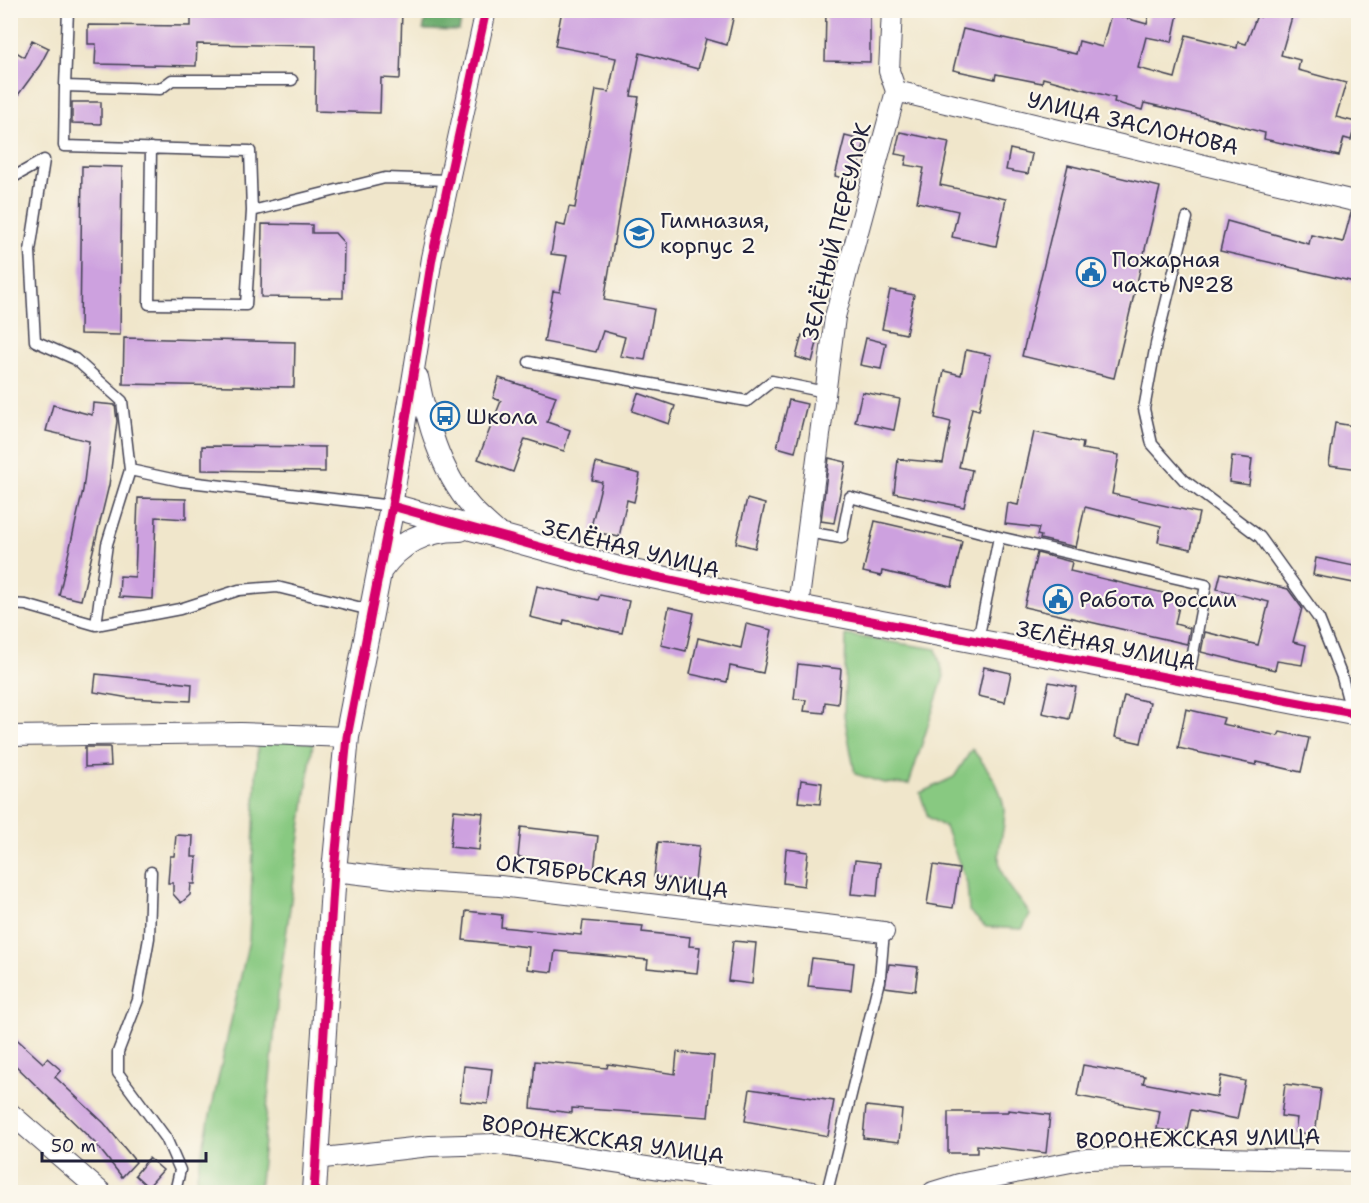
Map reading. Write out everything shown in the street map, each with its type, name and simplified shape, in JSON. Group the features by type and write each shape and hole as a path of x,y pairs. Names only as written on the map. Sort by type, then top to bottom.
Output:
{"street":[{"path":"314,1192 334,871 346,737 392,506 432,258 486,10"},
{"name":"ЗЕЛЁНЫЙ ПЕРЕУЛОК","path":"798,607 835,317 896,91 889,71 892,10"},
{"name":"УЛИЦА ЗАСЛОНОВА","path":"896,91 1359,202"},
{"path":"416,366 434,440 452,479 471,507 502,536"},
{"name":"ЗЕЛЁНАЯ УЛИЦА","path":"392,506 619,569 798,607 1355,713"},
{"path":"378,574 392,553 410,540 447,529 477,529"},
{"path":"10,736 240,733 346,737"},
{"name":"ОКТЯБРЬСКАЯ УЛИЦА","path":"334,871 419,881 500,886 884,932"},
{"path":"10,1113 101,1192"},
{"name":"ВОРОНЕЖСКАЯ УЛИЦА","path":"315,1158 430,1146 496,1144 812,1192"},
{"name":"ВОРОНЕЖСКАЯ УЛИЦА","path":"933,1192 959,1184 1086,1159 1177,1157 1359,1161"}],"lane":[{"path":"68,10 64,146 151,148 250,151 252,211 246,305 149,304 151,148"},
{"path":"65,86 160,89 172,80 292,80"},
{"path":"10,179 44,160 30,251 35,340 75,359 122,401 130,470 107,544 96,625"},
{"path":"252,211 385,178 448,180"},
{"path":"1187,218 1156,344 1144,410 1152,444 1184,480 1260,537 1319,619 1355,713"},
{"path":"529,362 747,401 772,381 825,392"},
{"path":"130,470 181,481 392,506"},
{"path":"807,532 842,538 850,497 999,537 1206,585 1188,680"},
{"path":"978,640 999,537"},
{"path":"10,604 26,605 96,625 180,609 239,590 277,587 370,610"},
{"path":"151,872 149,938 138,1000 118,1052 118,1073 142,1109 166,1138 180,1170 175,1192"},
{"path":"827,1192 880,977 884,932"}],"green space":[{"path":"428,11 463,11 459,31 423,30"},
{"path":"846,635 936,649 944,676 909,784 884,783 855,774 844,715"},
{"path":"258,737 313,743 279,986 259,1192 193,1192 249,940"},
{"path":"972,749 991,774 1003,802 1004,823 999,863 1007,882 1030,915 1022,929 986,927 969,911 967,883 945,827 928,817 920,793 954,777"}],"building":[{"path":"191,10 402,10 400,79 381,78 380,113 315,111 316,46 197,44 196,66 95,64 96,44 88,44 88,25 191,26"},
{"path":"562,10 735,10 727,45 706,39 698,69 640,53 631,96 639,97 604,300 654,309 645,360 620,356 625,337 603,331 596,352 544,342 553,291 560,292 567,256 551,254 556,224 565,226 569,207 575,208 596,90 609,92 616,58 555,46"},
{"path":"826,10 870,10 870,62 825,61"},
{"path":"1150,10 1178,14 1172,42 1146,37 1138,68 1175,78 1186,35 1237,48 1238,42 1246,44 1257,15 1260,17 1262,10 1294,10 1281,55 1300,60 1298,70 1346,83 1336,117 1356,122 1351,140 1344,138 1339,156 1264,139 1265,133 1197,115 1144,103 1142,110 1114,102 1115,98 1043,78 1042,83 996,74 995,79 953,70 963,29 1076,54 1079,41 1102,47 1111,14 1147,24"},
{"path":"32,40 49,48 40,65 10,106 10,48 24,57"},
{"path":"72,102 101,102 101,124 72,123"},
{"path":"900,132 949,142 940,185 1006,199 996,246 952,237 958,211 917,202 924,168 905,165 907,156 895,154"},
{"path":"845,136 865,141 854,181 835,176"},
{"path":"1010,149 1032,154 1028,174 1006,170"},
{"name":"Пожарная часть №28","path":"1068,165 1160,187 1114,378 1022,356"},
{"path":"82,166 122,167 120,335 80,334"},
{"path":"1351,213 1359,214 1359,283 1220,251 1227,221 1309,244 1311,235 1343,242"},
{"path":"262,224 312,225 312,233 335,233 344,243 343,298 261,297"},
{"path":"890,290 914,295 906,334 882,329"},
{"path":"802,335 818,339 812,362 796,357"},
{"path":"124,338 295,342 294,387 123,384"},
{"path":"866,338 886,343 881,369 860,365"},
{"path":"966,350 991,355 979,410 972,408 959,467 972,470 964,507 894,493 898,459 943,463 951,422 935,418 944,371 961,375"},
{"path":"499,378 556,396 547,422 570,430 564,451 525,439 513,472 478,459 501,401 493,398"},
{"path":"862,392 900,399 894,430 855,422"},
{"path":"638,393 675,406 669,424 632,411"},
{"path":"789,400 807,404 795,452 777,447"},
{"path":"93,403 115,405 117,421 109,485 81,600 59,595 83,490 89,441 46,431 53,405 92,415"},
{"path":"1335,423 1359,427 1359,469 1329,465"},
{"path":"1034,432 1083,443 1082,449 1119,455 1112,494 1199,513 1191,549 1158,542 1161,526 1085,507 1076,547 1040,539 1041,536 1037,535 1039,528 1005,524 1008,503 1018,505"},
{"path":"202,446 325,447 325,472 202,470"},
{"path":"1232,456 1252,459 1249,485 1229,482"},
{"path":"829,458 846,462 834,523 821,521"},
{"path":"596,463 640,474 634,502 627,500 619,537 590,531 602,482 592,480"},
{"path":"138,498 186,499 186,519 156,517 153,599 119,597 120,576 135,577"},
{"path":"747,499 765,504 755,548 736,543"},
{"path":"875,521 962,541 952,587 882,571 881,576 863,572"},
{"path":"1037,553 1072,562 1070,571 1181,597 1175,624 1190,628 1187,644 1024,607"},
{"path":"1316,558 1359,567 1359,584 1313,575"},
{"path":"1221,573 1288,589 1302,608 1293,642 1306,645 1302,665 1277,661 1275,670 1201,652 1205,632 1258,645 1269,602 1217,589"},
{"path":"537,586 598,600 600,595 629,601 622,633 564,620 563,625 530,617"},
{"path":"669,607 694,613 686,651 661,645"},
{"path":"746,624 772,630 763,673 730,666 727,682 690,674 698,638 741,648"},
{"path":"798,664 841,669 838,704 825,702 824,713 804,711 806,700 794,699"},
{"path":"984,667 1011,673 1005,702 978,696"},
{"path":"96,674 192,684 191,701 129,698 94,692"},
{"path":"1049,682 1076,687 1069,719 1042,713"},
{"path":"1124,696 1150,702 1141,743 1115,737"},
{"path":"1186,709 1224,718 1222,724 1278,736 1280,732 1309,738 1301,772 1178,748"},
{"path":"85,747 110,747 111,766 85,767"},
{"path":"801,780 822,783 820,804 798,802"},
{"path":"454,810 483,813 479,850 450,847"},
{"path":"521,827 598,836 594,871 572,868 572,864 518,857"},
{"path":"176,835 193,836 192,857 197,857 195,884 191,884 190,895 181,903 173,894 173,883 168,883 170,856 174,856"},
{"path":"658,842 699,846 695,881 654,877"},
{"path":"786,849 808,852 804,886 783,883"},
{"path":"855,860 880,863 877,896 851,894"},
{"path":"933,865 959,869 953,908 927,904"},
{"path":"466,911 502,915 501,927 581,935 583,921 643,926 642,932 690,937 689,946 700,947 697,973 647,968 648,960 555,951 552,972 527,969 529,947 463,940"},
{"path":"733,941 756,943 752,984 728,981"},
{"path":"812,958 854,963 851,990 808,986"},
{"path":"889,964 918,967 915,991 885,987"},
{"path":"10,1033 43,1063 47,1058 61,1070 55,1077 104,1123 136,1162 122,1177 95,1143 10,1060"},
{"path":"677,1052 714,1056 708,1117 572,1108 572,1113 531,1108 535,1061 607,1068 608,1064 675,1074"},
{"path":"1083,1065 1145,1076 1143,1083 1217,1097 1221,1076 1245,1081 1237,1119 1191,1110 1186,1134 1157,1129 1160,1111 1077,1096"},
{"path":"464,1066 492,1069 488,1104 460,1101"},
{"path":"1285,1084 1321,1089 1315,1135 1295,1132 1297,1118 1281,1116"},
{"path":"750,1089 834,1101 828,1136 745,1121"},
{"path":"866,1106 902,1110 899,1142 863,1138"},
{"path":"1008,1110 1050,1115 1046,1153 977,1145 977,1153 948,1153 948,1112 1008,1112"},
{"path":"149,1158 163,1170 148,1187 135,1175"}],"cycle path":[{"path":"314,1192 334,871 347,737 392,506 432,258 486,10"},
{"path":"392,506 619,569 798,607 1358,714"}],"place":[{"name":"Гимназия, корпус 2","path":"639,233"},
{"name":"Пожарная часть №28","path":"1091,272"},
{"name":"Школа","path":"445,416"},
{"name":"Работа России","path":"1058,599"}]}
